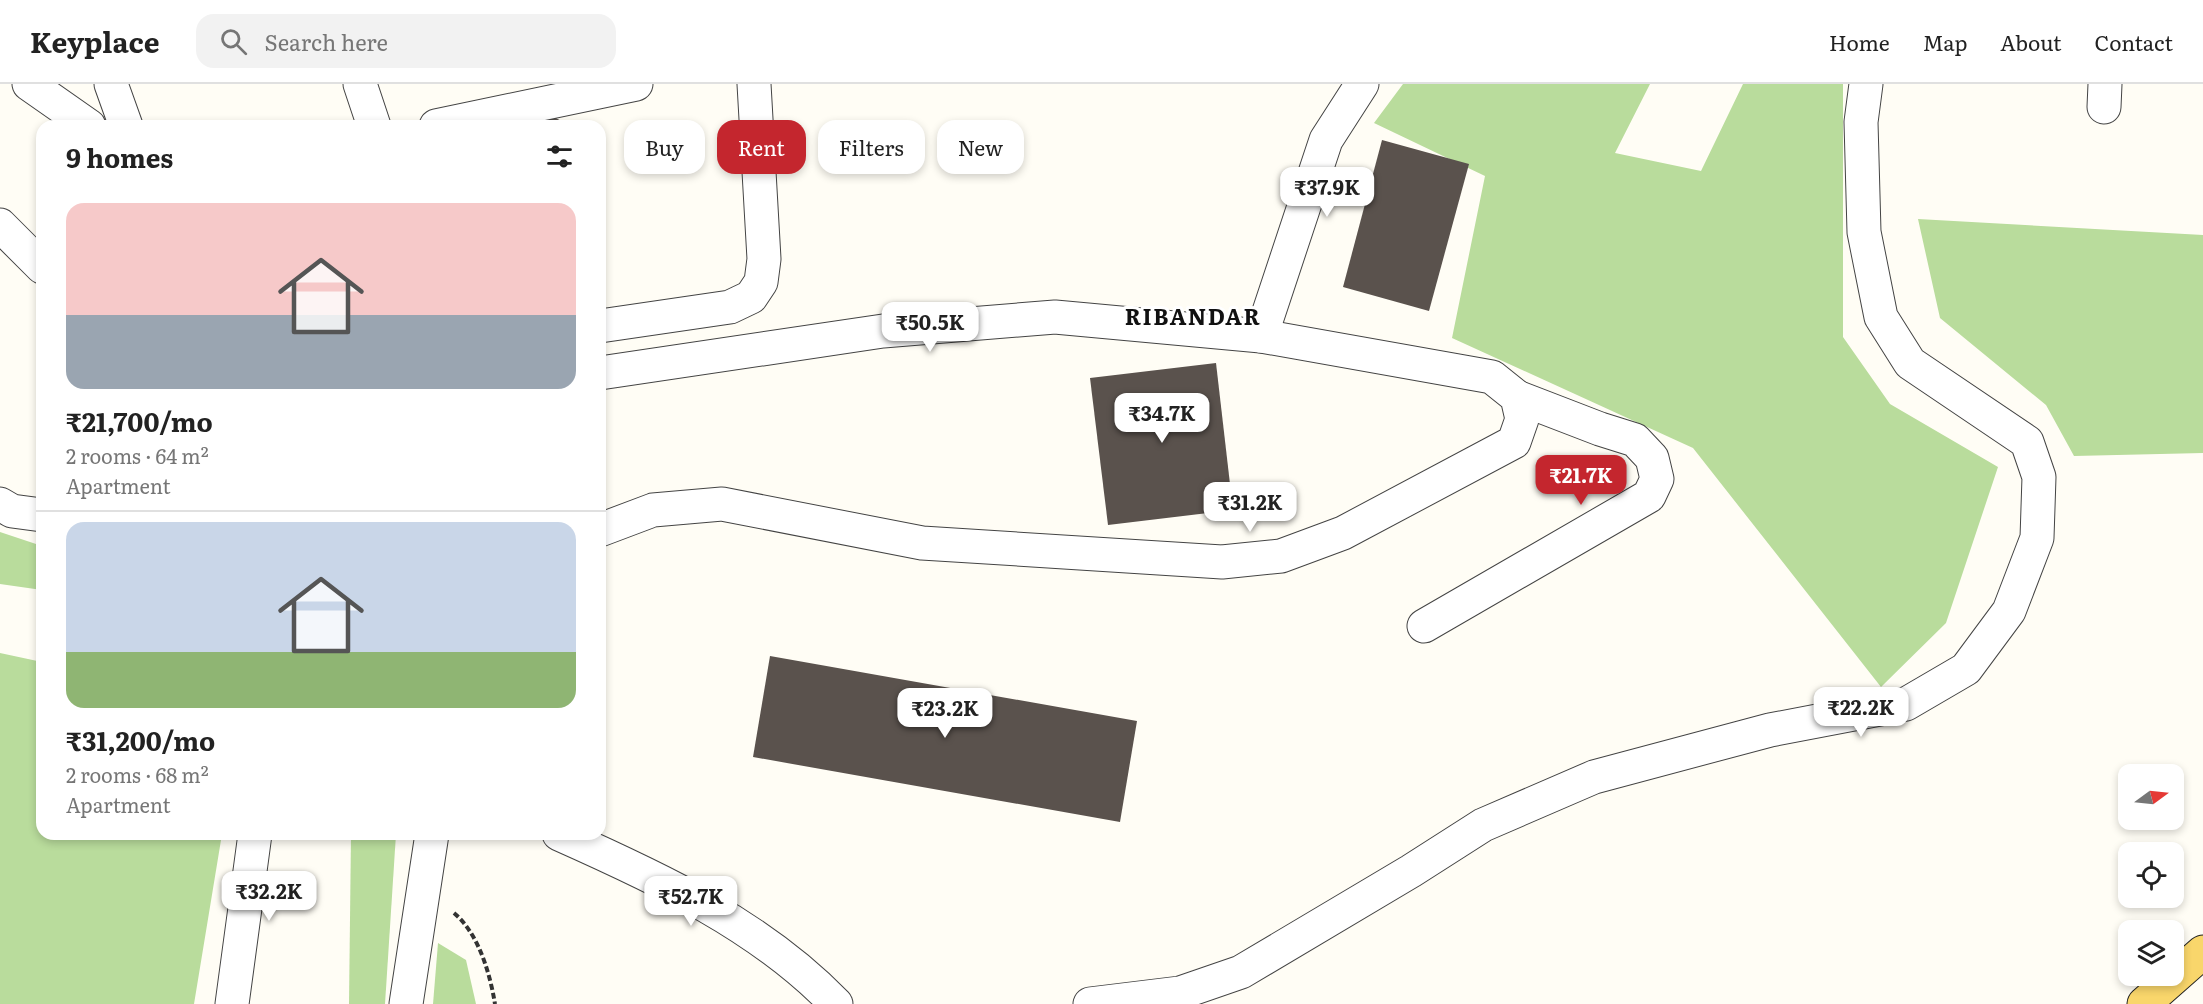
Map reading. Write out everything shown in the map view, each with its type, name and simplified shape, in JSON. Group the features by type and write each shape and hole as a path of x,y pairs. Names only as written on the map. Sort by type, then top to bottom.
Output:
{"main road":[{"path":"2144,1004 2203,952"}],"street":[{"path":"29,84 80,120"},
{"path":"111,84 124,120"},
{"path":"360,84 372,120"},
{"path":"465,120 636,84"},
{"path":"606,325 730,307 752,297 761,282 764,259 754,84"},
{"path":"1261,336 1326,140 1362,84"},
{"path":"1090,1004 1180,993 1241,972 1411,871 1483,825 1594,777 1770,730 1906,704 1966,669 2009,611 2037,538 2039,477 2027,442 1910,363 1881,317 1864,232 1861,122 1866,84"},
{"path":"0,225 36,261"},
{"path":"606,372 883,331 1055,317 1261,336 1492,376 1517,397 1635,440 1652,458 1657,479 1649,496 1425,626"},
{"path":"606,529 653,510 723,504 921,543 1222,562 1281,556 1343,533 1514,442 1522,419 1517,397"},
{"path":"0,504 12,511 36,514"},
{"path":"232,1004 254,840"},
{"path":"406,1004 431,840"},
{"path":"572,840 644,872 737,924 815,982 836,1004"}],"path":[{"path":"424,888 459,917 479,948 491,980 495,1004"}],"green space":[{"path":"1403,84 1650,84 1615,153 1701,171 1743,84 1843,84 1843,337 1890,404 1998,467 1946,623 1881,687 1693,448 1452,338 1485,176 1374,123"},
{"path":"1918,219 2203,235 2203,453 2074,456 2046,405 1940,318"},
{"path":"0,532 36,544 36,589 0,584"},
{"path":"0,653 36,661 36,840 221,840 194,1004 0,1004"},
{"path":"351,840 396,840 385,1004 349,1004"},
{"path":"438,943 466,960 476,1004 433,1004"}],"building":[{"path":"550,115 560,120 547,120"},
{"path":"1382,140 1469,164 1429,311 1343,287"},
{"path":"1216,363 1233,510 1108,525 1090,378"},
{"path":"770,656 1137,721 1120,822 753,757"}],"district":[{"name":"RIBANDAR","path":"1193,317"}]}
